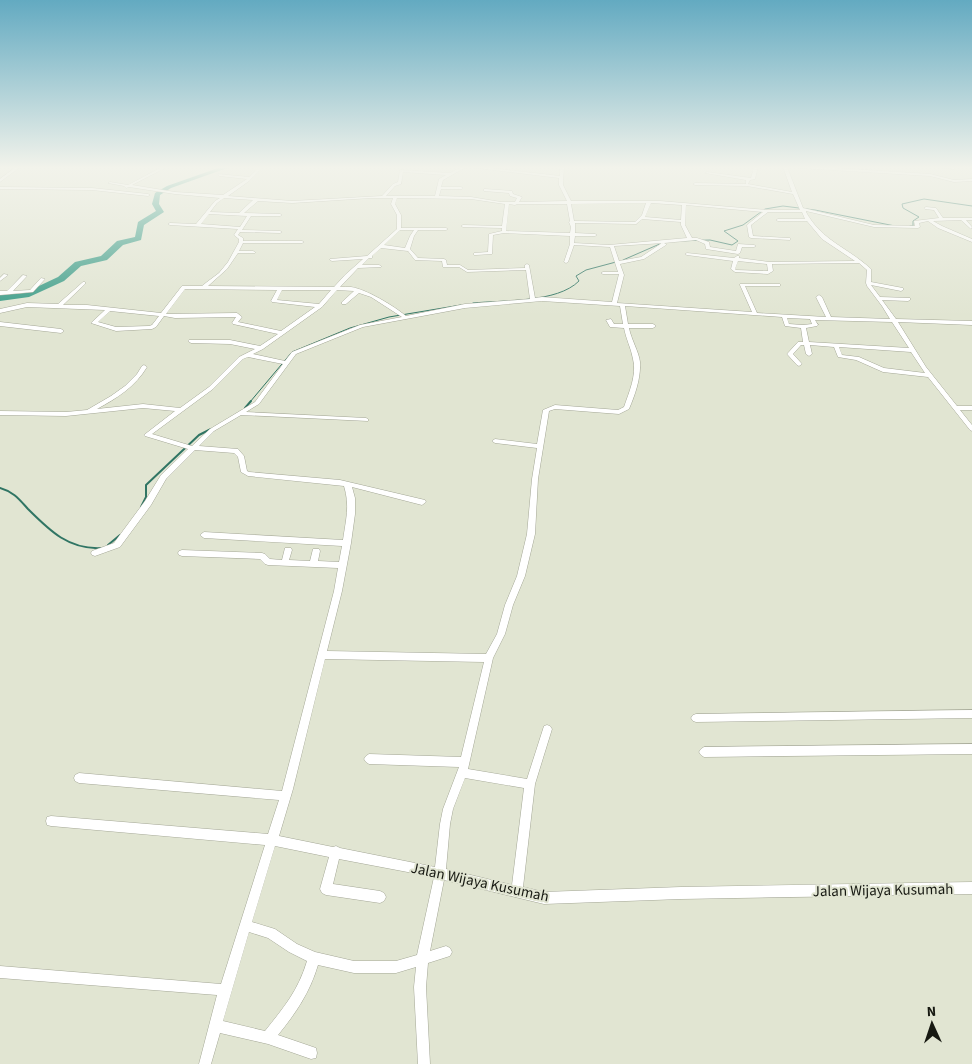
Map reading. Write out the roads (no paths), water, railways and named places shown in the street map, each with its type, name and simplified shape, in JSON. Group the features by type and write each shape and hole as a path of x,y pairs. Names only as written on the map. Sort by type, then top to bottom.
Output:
{"street":[{"path":"198,225 204,217"},
{"path":"232,222 237,217"},
{"path":"241,242 241,239 236,236 249,217"},
{"path":"399,217 399,229"},
{"path":"503,230 505,217"},
{"path":"566,262 572,244 570,217"},
{"path":"683,217 683,221 690,238"},
{"path":"760,217 749,226 751,237 788,239"},
{"path":"807,217 826,240 860,262 870,274 868,283 894,320 911,350 972,429"},
{"path":"835,217 874,226 918,227 916,222 959,218 971,228"},
{"path":"927,221 927,218 941,217 972,218"},
{"path":"571,222 632,224 642,218 683,221"},
{"path":"778,220 809,220"},
{"path":"927,221 972,241"},
{"path":"170,224 280,232"},
{"path":"463,226 595,235"},
{"path":"422,502 347,484 290,476 248,474 244,472 241,456 236,451 190,447 146,435 211,388 237,361 261,348 320,306 379,246 399,229 446,229"},
{"path":"407,250 412,236 418,229"},
{"path":"476,254 490,253 491,234 503,230"},
{"path":"572,244 610,246 681,241 690,238 738,253"},
{"path":"241,242 302,242"},
{"path":"202,288 224,271 237,252 241,242"},
{"path":"618,262 642,258 666,242"},
{"path":"754,246 740,245 733,269 755,313"},
{"path":"379,246 407,250 417,259 444,260 446,266 460,266 467,271 527,267 532,298"},
{"path":"610,246 618,262 622,282 614,305"},
{"path":"237,252 253,252"},
{"path":"687,254 736,261 769,263 860,262"},
{"path":"332,260 370,257"},
{"path":"735,271 771,272 769,263"},
{"path":"358,267 379,266"},
{"path":"603,273 621,273"},
{"path":"764,273 764,285"},
{"path":"0,280 6,275"},
{"path":"8,293 25,276"},
{"path":"0,293 31,291 43,279"},
{"path":"59,306 83,282"},
{"path":"868,283 901,289"},
{"path":"340,285 373,296 402,315"},
{"path":"742,285 778,285"},
{"path":"109,309 94,323 116,329 150,328 154,326 181,289 356,290"},
{"path":"280,289 274,301 320,306"},
{"path":"344,303 356,290"},
{"path":"23,305 33,294"},
{"path":"819,297 829,318"},
{"path":"95,553 118,545 148,503 163,477 190,447 212,430 242,414 260,400 283,363 294,353 316,342 402,315 532,298 812,318 972,323"},
{"path":"878,298 908,299"},
{"path":"0,311 23,305 109,309 163,314 237,315 239,317 235,323 282,333"},
{"path":"424,1064 420,987 422,961 440,873 448,809 462,773 489,658 521,576 531,534 540,446 548,408 612,412 624,411 627,408 636,380 637,361 626,326 622,305"},
{"path":"784,316 787,325 803,327 815,325 812,318"},
{"path":"609,320 612,326 653,326"},
{"path":"0,324 61,331"},
{"path":"803,327 809,354"},
{"path":"191,341 230,342 261,348"},
{"path":"799,364 790,352 800,343 911,350"},
{"path":"836,346 840,356 856,358 878,369 910,375 930,375"},
{"path":"248,355 283,363"},
{"path":"83,413 125,389 137,378 144,366"},
{"path":"0,413 83,413 138,406 180,410"},
{"path":"955,408 972,408"},
{"path":"242,414 366,420"},
{"path":"495,440 540,446"},
{"path":"205,1064 225,990 247,926 286,796 321,655 347,543 351,498 347,484"},
{"path":"204,535 347,543"},
{"path":"285,562 288,550"},
{"path":"313,564 316,551"},
{"path":"182,553 262,556 268,562 343,565"},
{"path":"321,655 489,658"},
{"path":"696,718 972,714"},
{"path":"518,892 530,784 548,729"},
{"path":"704,752 972,749"},
{"path":"369,759 464,762"},
{"path":"462,773 530,784"},
{"path":"78,778 286,796"},
{"name":"Jalan Wijaya Kusumah","path":"51,821 272,840 336,851 440,873 544,898 570,899 690,893 972,888"},
{"path":"336,851 326,889 380,898"},
{"path":"247,926 271,933 314,958 354,967 396,967 422,961 446,952"},
{"path":"268,1038 302,993 314,958"},
{"path":"0,972 225,990"},
{"path":"215,1026 268,1038 311,1053"}],"waterway":[{"path":"0,298 26,295 61,279 78,264 104,258 120,243 138,238 141,224 153,217"},
{"path":"676,241 710,240 732,245 738,241 724,231 743,225 754,217"},
{"path":"848,217 895,226"},
{"path":"910,226 913,226 913,221 918,217"},
{"path":"623,260 662,243"},
{"path":"473,303 529,299 558,293 579,281 576,276 586,270 616,262"},
{"path":"250,402 292,352 350,328 389,317 461,305"},
{"path":"245,408 251,401"},
{"path":"141,507 146,497 146,485 199,435 211,429"},
{"path":"0,488 16,496 44,525 61,538 80,546 102,548"},
{"path":"108,545 120,535"}]}
